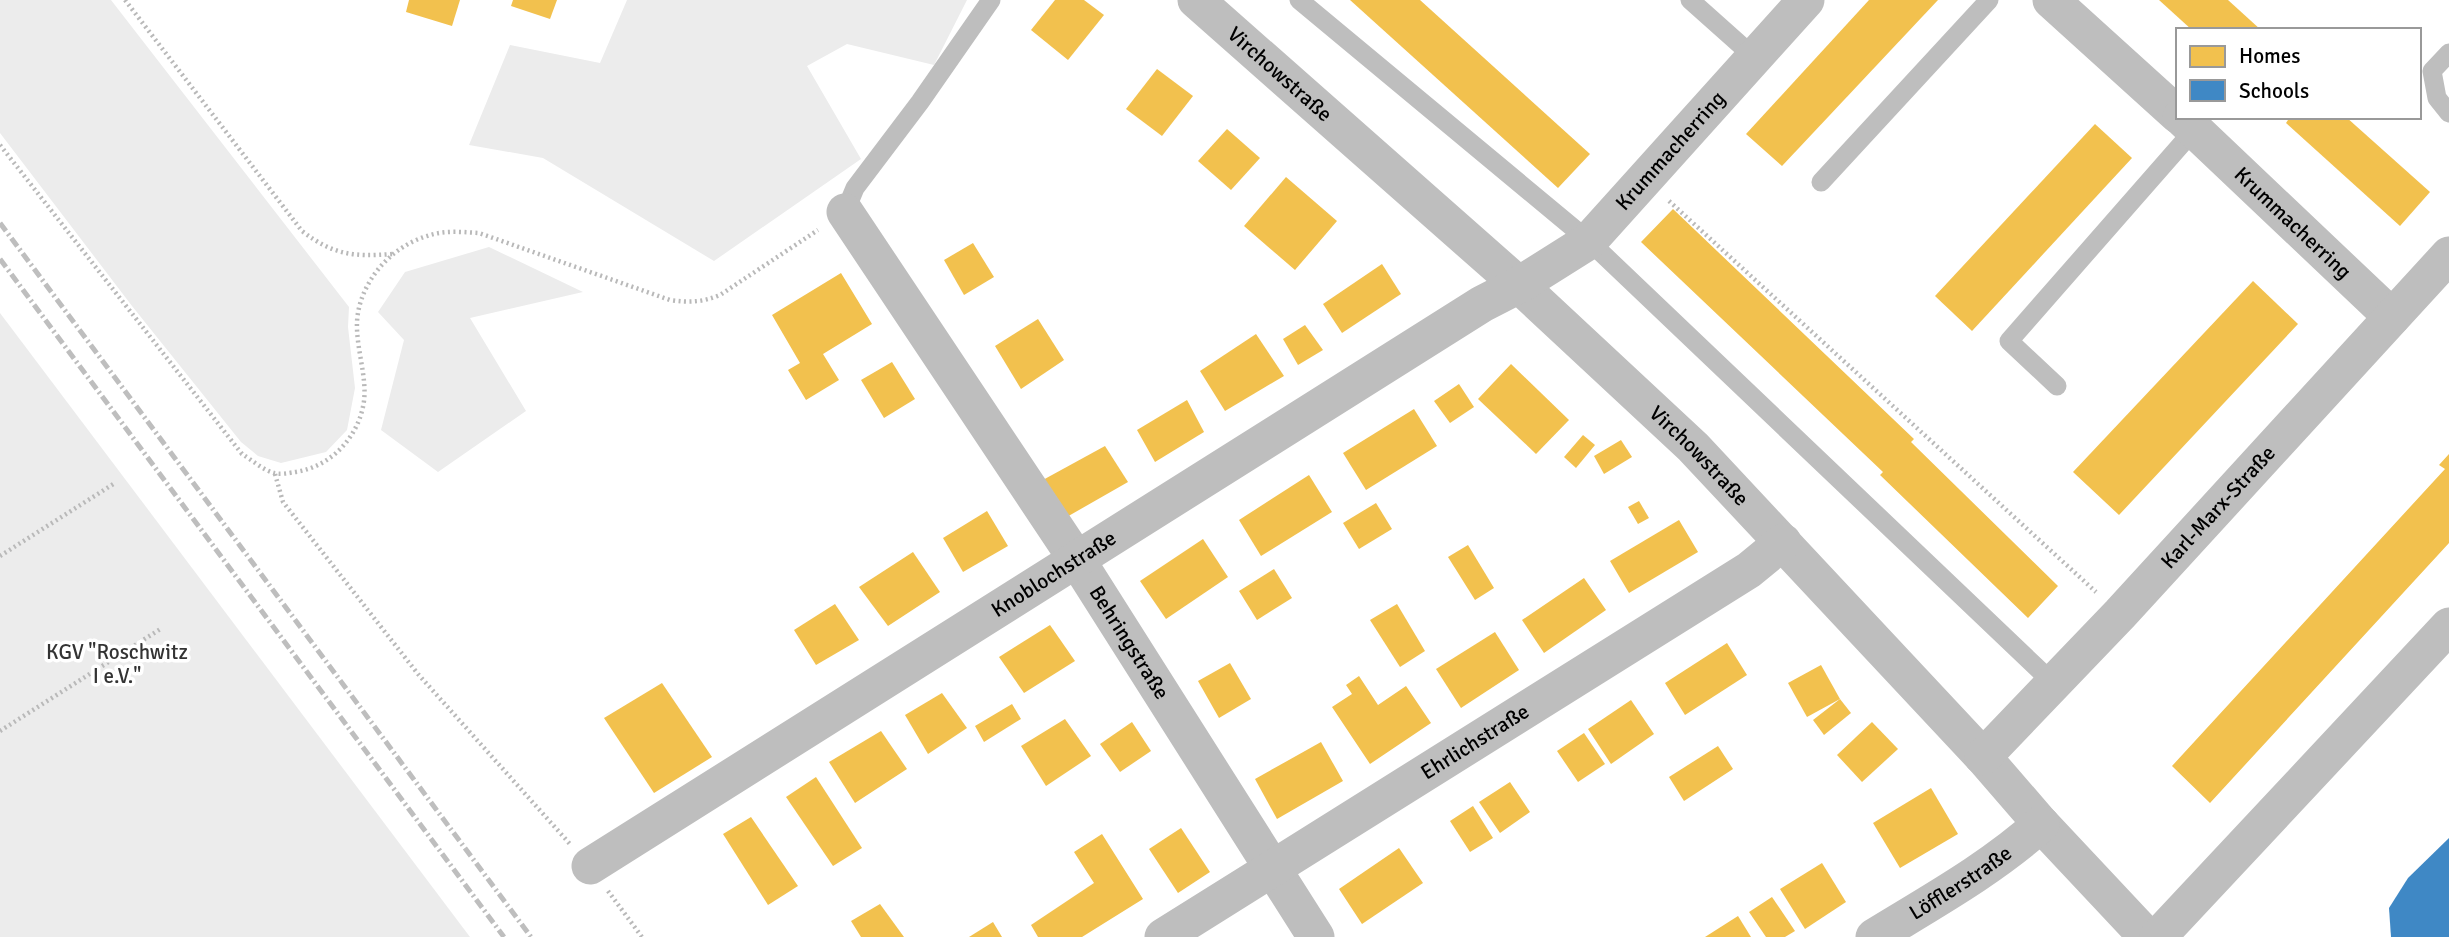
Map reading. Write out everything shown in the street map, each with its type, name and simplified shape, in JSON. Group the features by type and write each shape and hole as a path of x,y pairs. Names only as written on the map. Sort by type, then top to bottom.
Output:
{"street":[{"name":"Krummacherring","path":"1519,285 1589,241 1806,0"},
{"name":"Krummacherring","path":"2052,0 2176,114"},
{"name":"Virchowstraße","path":"1212,5 1693,447 2147,937"},
{"name":"Krummacherring","path":"2184,121 2392,317"},
{"name":"Behringstraße","path":"845,212 1077,560 1315,937"},
{"name":"Karl-Marx-Straße","path":"1983,757 2120,614 2449,255"},
{"name":"Knoblochstraße","path":"590,866 1482,304 1519,285"},
{"name":"Ehrlichstraße","path":"1163,937 1749,570 1783,542"},
{"path":"2158,937 2449,626"},
{"name":"Löfflerstraße","path":"1874,937 1989,865 2041,824"}],"lane":[{"path":"845,212 855,188 920,102 991,0"},
{"path":"1299,0 1589,241 2053,683"},
{"path":"1690,0 1754,57"},
{"path":"1821,182 1989,0"},
{"path":"2449,53 2432,71 2437,97 2449,113"},
{"path":"2057,386 2009,341 2184,121"}],"path":[{"path":"125,0 302,231 320,245 341,253 360,257 393,254"},
{"path":"0,145 242,454 275,474 304,471 327,461 341,450 353,434 364,398 357,322 360,304 380,267 410,242 428,235 454,231 479,233 670,300 690,303 720,295 845,212"},
{"path":"1644,178 2120,614"},
{"path":"275,474 283,502 418,674 590,866 642,937"},
{"path":"0,556 115,483"},
{"path":"0,731 162,628"}],"green space":[{"path":"0,0 111,0 349,307 348,327 355,388 347,430 326,452 281,463 258,456 241,442 132,306 0,133"},
{"path":"627,0 967,0 934,65 847,44 807,66 861,159 714,261 543,158 469,145 510,45 600,63"},
{"path":"489,247 583,292 470,318 526,411 438,472 381,430 404,340 378,312 405,272"},
{"name":"KGV \"Roschwitz I e.V.\"","path":"0,313 470,937 0,937"}],"building: Homes":[{"path":"409,0 460,0 452,26 406,12"},
{"path":"513,0 557,0 550,19 511,6"},
{"path":"1055,0 1084,0 1104,15 1068,60 1031,30"},
{"path":"1350,0 1420,0 1590,154 1558,188"},
{"path":"1869,0 1938,0 1782,166 1746,134"},
{"path":"2159,0 2228,0 2259,28 2190,28"},
{"path":"1157,69 1193,96 1162,136 1126,109"},
{"path":"2289,119 2348,119 2430,192 2400,226 2286,123"},
{"path":"2095,124 2132,158 1972,331 1935,296"},
{"path":"1227,129 1260,158 1231,190 1198,161"},
{"path":"1286,177 1337,221 1295,270 1244,226"},
{"path":"1673,209 1914,439 1911,442 2058,586 2028,618 1880,475 1883,472 1641,242"},
{"path":"973,243 994,277 964,295 944,260"},
{"path":"1382,264 1401,294 1342,333 1323,304"},
{"path":"841,273 872,324 823,354 839,380 806,400 788,370 800,363 772,315"},
{"path":"2253,281 2298,324 2119,515 2073,472"},
{"path":"1038,319 1064,360 1021,389 995,346"},
{"path":"1305,325 1323,350 1298,365 1283,339"},
{"path":"1256,334 1284,376 1225,411 1200,371"},
{"path":"892,362 915,399 884,418 861,380"},
{"path":"1511,364 1569,420 1536,454 1478,399"},
{"path":"1459,384 1474,407 1450,423 1434,401"},
{"path":"1187,400 1204,432 1155,462 1137,430"},
{"path":"1414,409 1437,446 1366,490 1343,453"},
{"path":"1583,435 1595,445 1576,468 1564,457"},
{"path":"1621,440 1632,457 1604,474 1594,456"},
{"path":"1105,446 1128,482 1065,518 1041,481"},
{"path":"2449,454 2449,543 2210,803 2172,766 2445,469 2439,465"},
{"path":"1309,475 1332,512 1261,556 1239,520"},
{"path":"1639,501 1649,518 1638,524 1628,507"},
{"path":"1376,503 1392,529 1359,549 1343,523"},
{"path":"987,511 1008,546 963,572 943,538"},
{"path":"1679,520 1698,552 1629,593 1610,561"},
{"path":"1203,539 1228,577 1166,619 1140,581"},
{"path":"1468,545 1494,588 1475,600 1448,557"},
{"path":"913,552 940,592 888,626 859,587"},
{"path":"1274,569 1292,598 1257,620 1239,591"},
{"path":"1584,578 1606,610 1544,653 1522,620"},
{"path":"835,604 859,640 816,665 794,630"},
{"path":"1397,604 1425,651 1400,667 1370,620"},
{"path":"1050,625 1075,661 1024,693 999,657"},
{"path":"1495,632 1519,670 1461,708 1436,669"},
{"path":"1727,643 1747,675 1685,715 1665,683"},
{"path":"1230,663 1251,699 1219,718 1198,681"},
{"path":"1821,665 1840,699 1807,717 1788,683"},
{"path":"1359,676 1378,705 1406,686 1431,723 1370,764 1332,707 1352,694 1346,685"},
{"path":"662,683 712,757 654,793 604,718"},
{"path":"942,693 967,728 928,754 905,715"},
{"path":"1840,699 1851,713 1824,735 1813,720"},
{"path":"1631,700 1654,734 1611,764 1588,729"},
{"path":"1012,704 1021,719 984,742 975,726"},
{"path":"1065,719 1091,756 1046,786 1021,746"},
{"path":"1132,722 1151,751 1120,772 1100,744"},
{"path":"1872,722 1898,749 1862,782 1837,755"},
{"path":"881,731 907,769 855,803 829,762"},
{"path":"1584,733 1605,764 1578,782 1557,751"},
{"path":"1321,742 1343,781 1277,819 1255,779"},
{"path":"1718,746 1733,769 1684,801 1669,777"},
{"path":"816,777 862,848 833,866 786,797"},
{"path":"1510,782 1530,812 1500,833 1479,802"},
{"path":"1931,788 1958,834 1900,868 1873,823"},
{"path":"1473,806 1493,838 1470,852 1450,821"},
{"path":"751,817 798,886 768,905 723,834"},
{"path":"1181,828 1210,872 1178,893 1149,849"},
{"path":"1102,834 1143,899 1082,937 1038,937 1031,925 1094,883 1074,852"},
{"path":"1399,848 1423,883 1362,924 1339,889"},
{"path":"1822,863 1846,902 1805,929 1780,889"},
{"path":"1772,897 1795,931 1785,937 1766,937 1749,912"},
{"path":"880,904 904,937 861,937 851,921"},
{"path":"1738,916 1751,937 1705,937"},
{"path":"993,922 1002,937 969,937"}],"building: Schools":[{"path":"2449,838 2449,937 2391,937 2389,908 2408,878"}],"railway":[{"path":"0,223 531,937"},
{"path":"0,259 504,937"}]}
